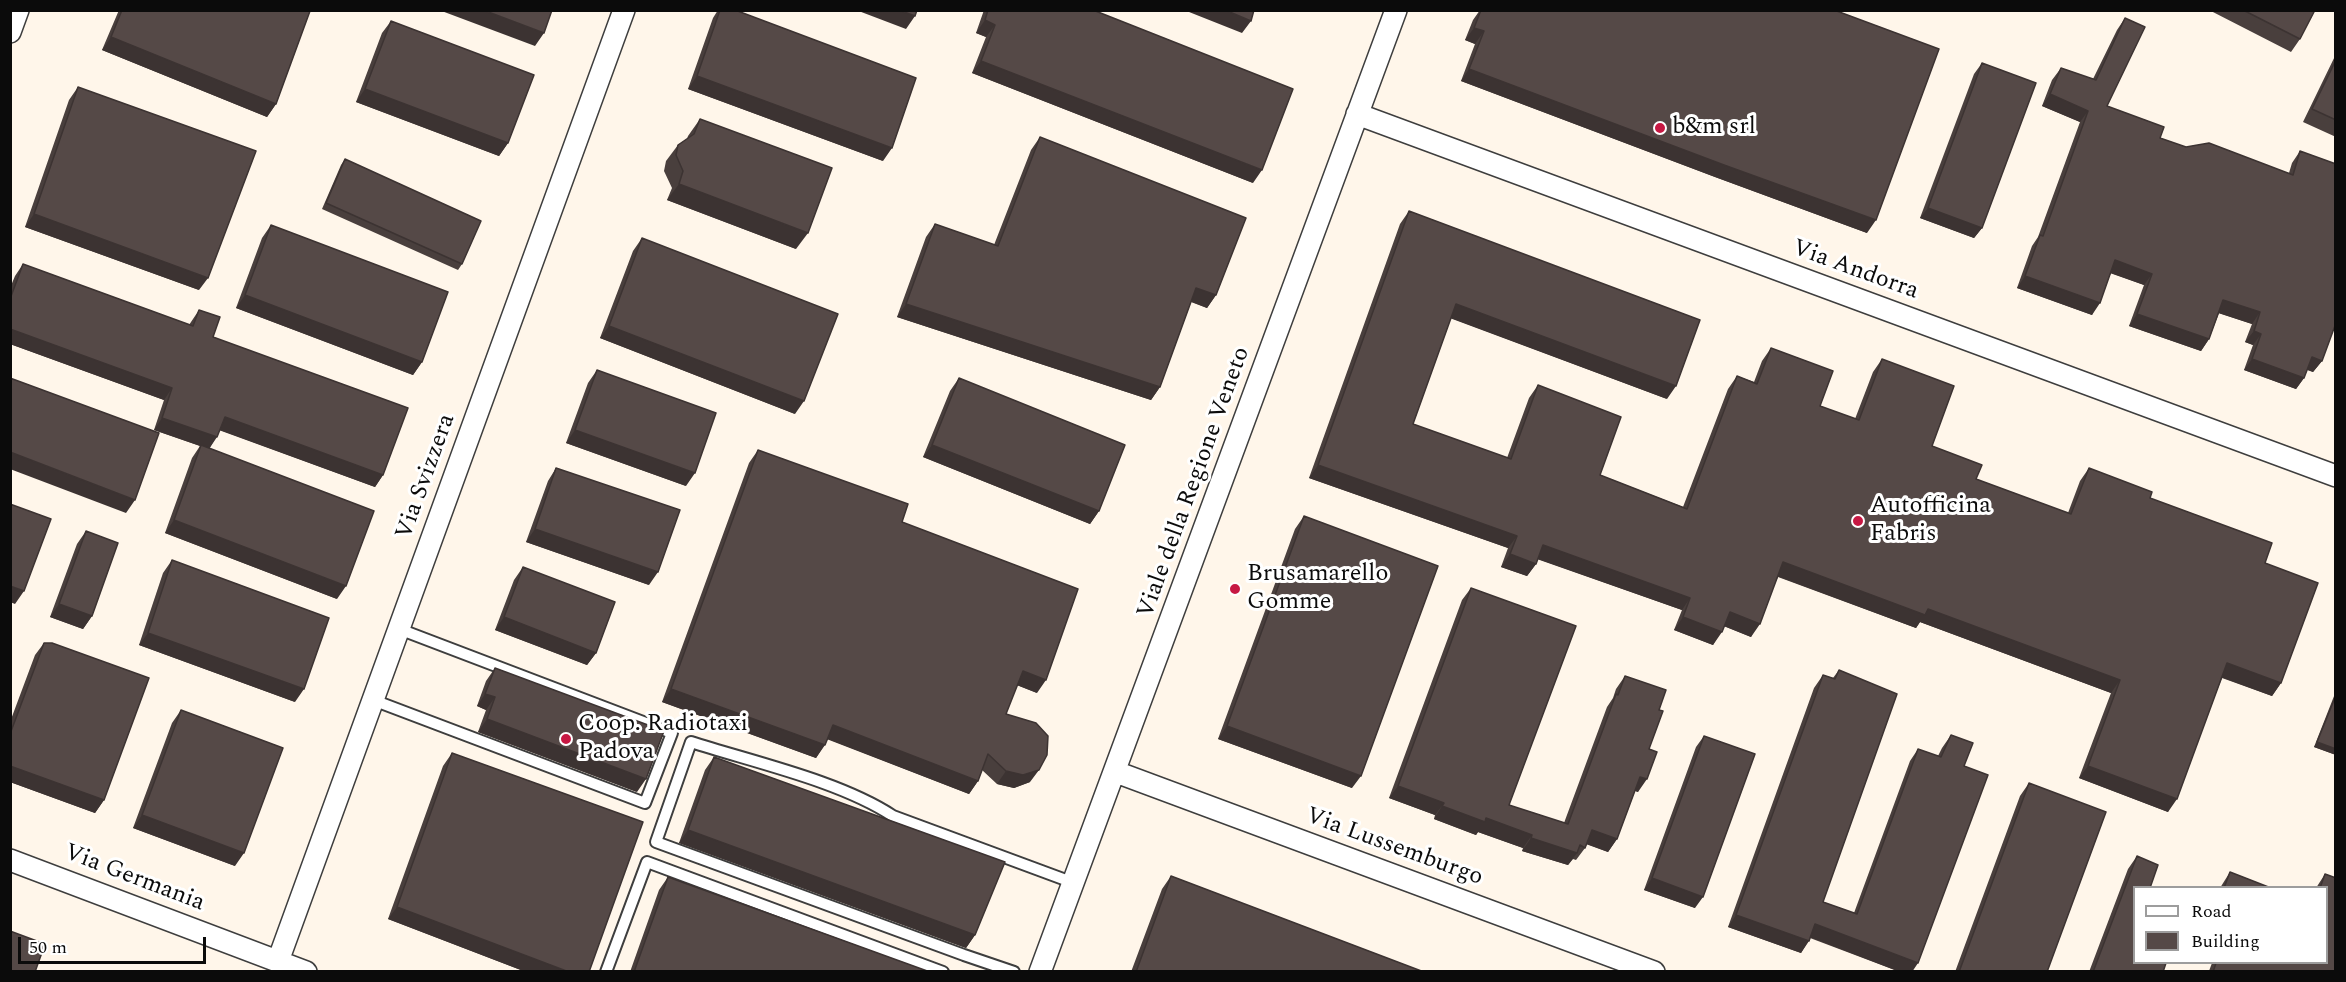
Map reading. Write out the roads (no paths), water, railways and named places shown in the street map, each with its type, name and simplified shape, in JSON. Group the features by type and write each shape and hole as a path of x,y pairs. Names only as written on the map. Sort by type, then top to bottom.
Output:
{"street":[{"path":"10,32 18,10"},
{"name":"Via Svizzera","path":"278,961 624,10"},
{"name":"Viale della Regione Veneto","path":"1040,972 1116,772 1396,10"},
{"name":"Via Andorra","path":"1357,114 2336,476"},
{"name":"Via Lussemburgo","path":"1116,772 1654,972"},
{"name":"Via Germania","path":"10,860 306,972"}],"lane":[{"path":"373,700 645,803 672,733 399,628"},
{"path":"1014,972 656,842 691,742 809,779 874,803 893,816 1074,883"},
{"path":"606,972 647,862 943,972"}],"place":[{"name":"b&m srl","path":"1660,128"},
{"name":"Autofficina Fabris","path":"1858,521"},
{"name":"Brusamarello Gomme","path":"1235,589"},
{"name":"Coop. Radiotaxi Padova","path":"566,739"}]}
